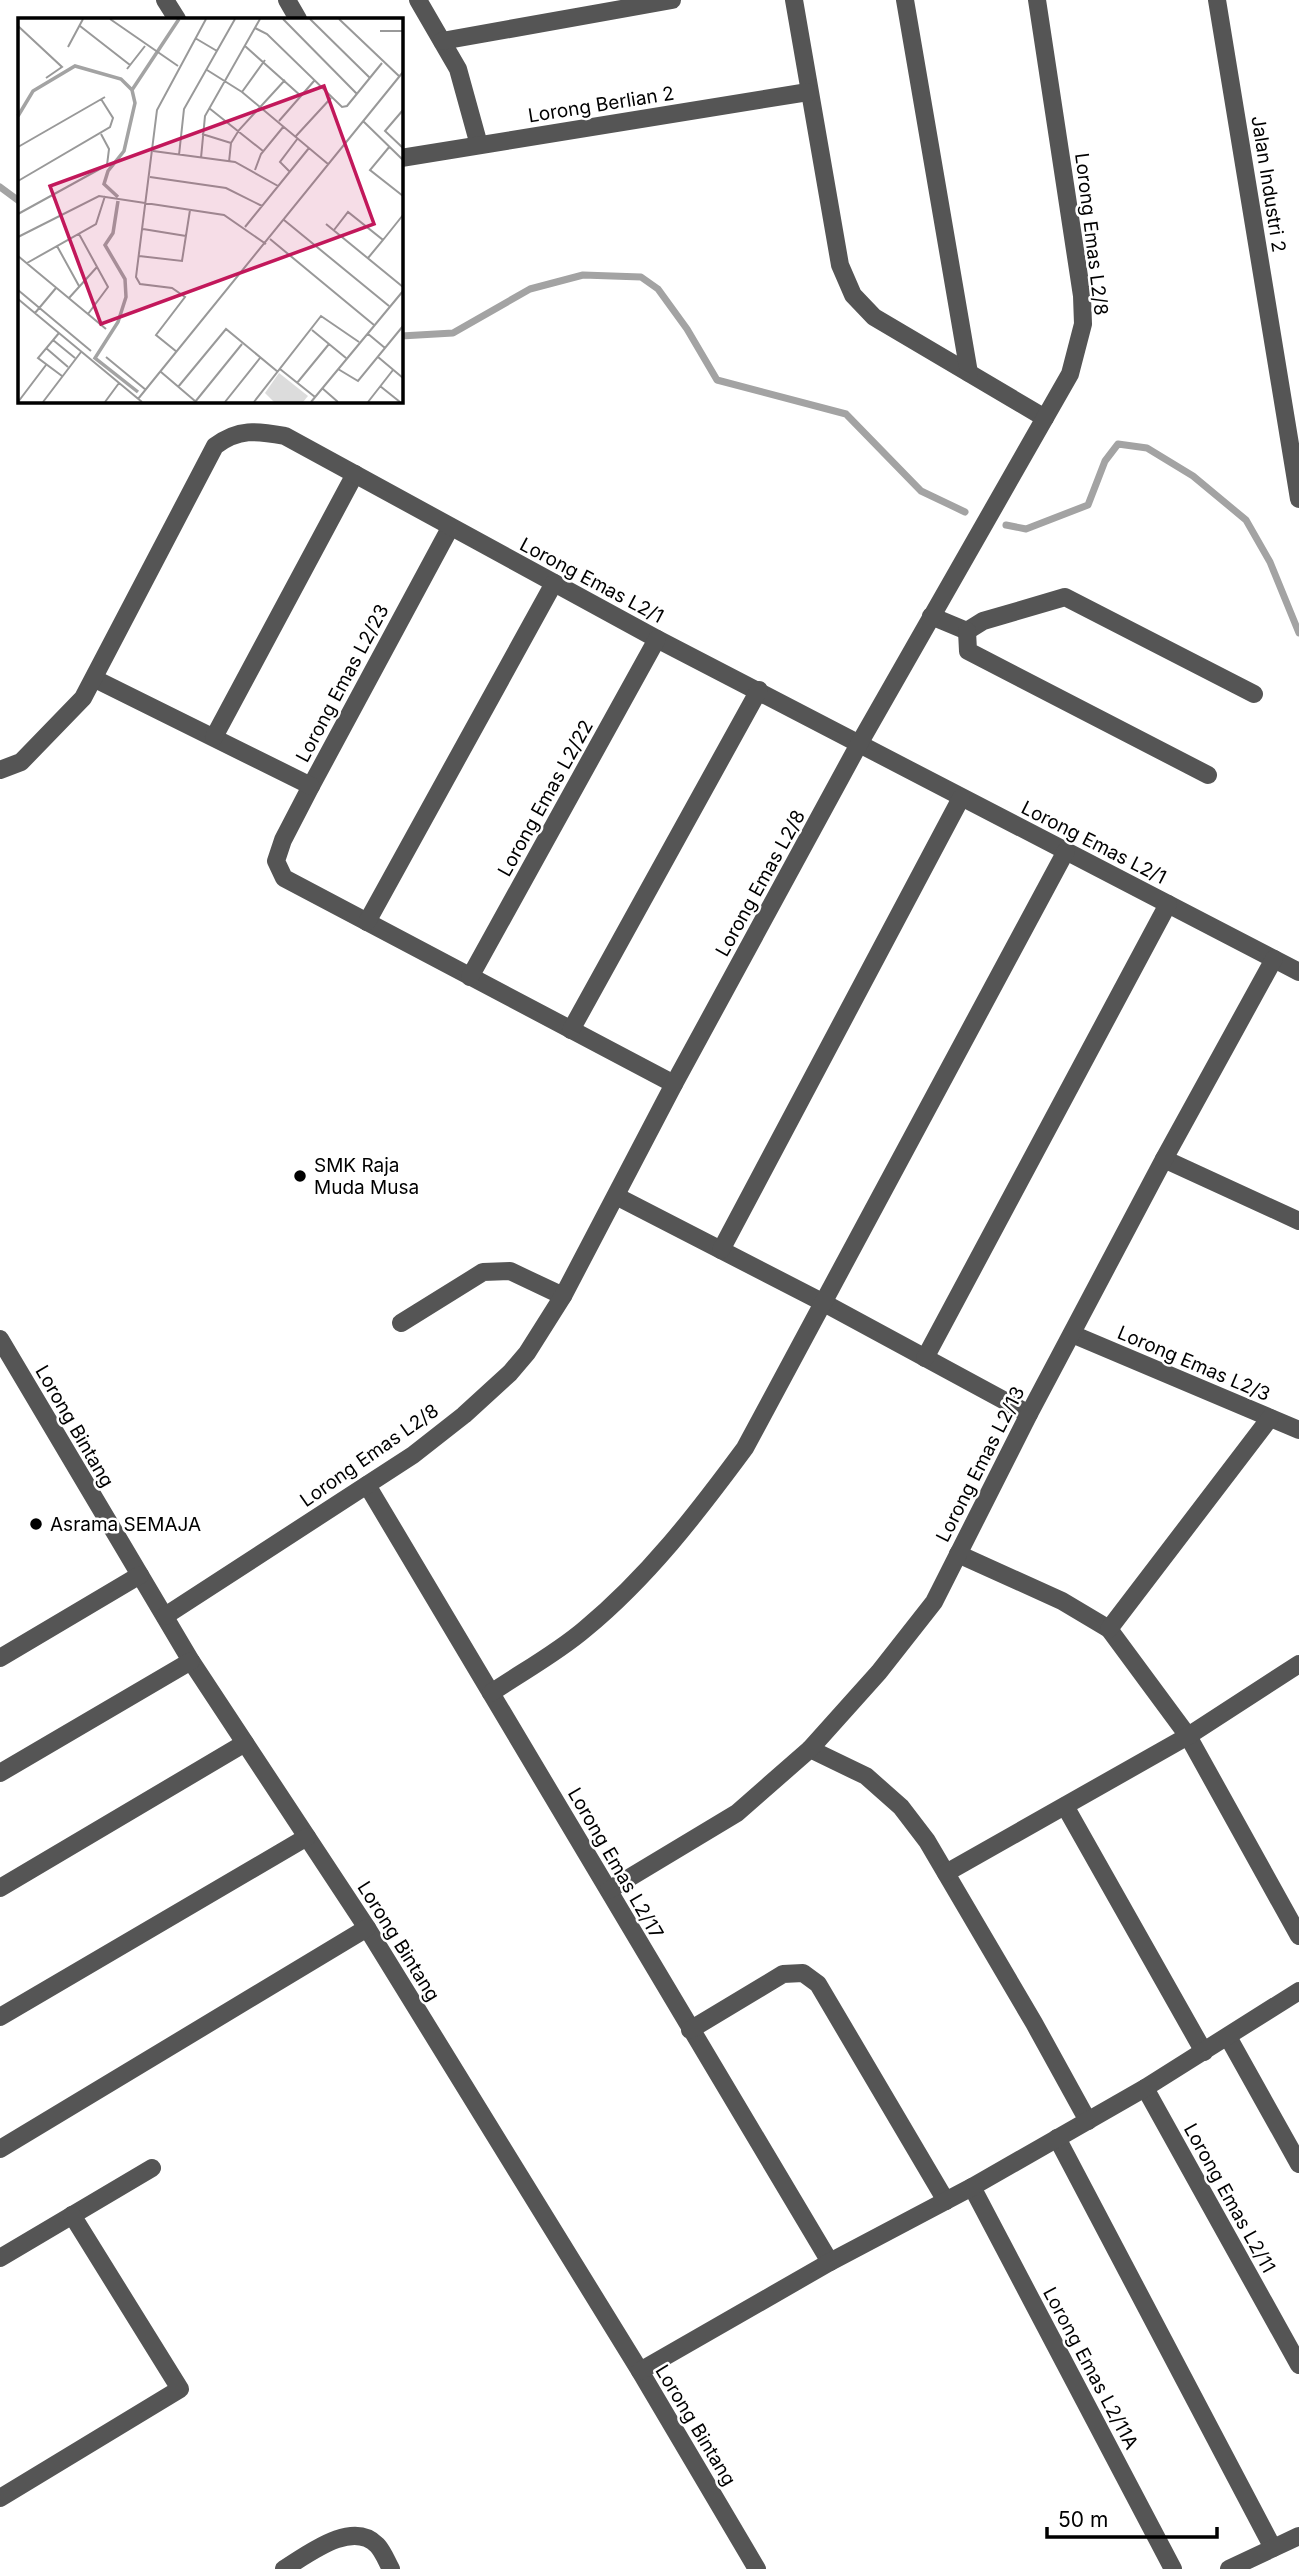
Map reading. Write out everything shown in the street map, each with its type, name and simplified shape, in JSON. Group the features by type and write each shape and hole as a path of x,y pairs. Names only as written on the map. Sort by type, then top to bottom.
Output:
{"street":[{"path":"165,0 176,18"},
{"path":"287,0 297,18"},
{"path":"418,0 458,69 479,145"},
{"path":"442,41 673,0"},
{"path":"793,0 840,265 853,295 874,317 1045,418"},
{"path":"905,0 969,373"},
{"name":"Lorong Emas L2/8","path":"165,1616 413,1455 464,1415 510,1373 541,1332 859,744 1070,374 1083,324 1082,296 1037,0"},
{"name":"Jalan Industri 2","path":"1217,0 1299,499"},
{"name":"Lorong Berlian 2","path":"402,158 808,92"},
{"name":"Lorong Emas L2/1","path":"0,770 21,761 83,698 215,446 231,434 257,432 285,436 657,639 760,690 961,798 1299,972"},
{"path":"214,737 355,474"},
{"name":"Lorong Emas L2/23","path":"367,922 284,878 276,861 283,840 311,786 450,528"},
{"path":"554,583 367,922 674,1084"},
{"path":"967,631 983,621 1065,597 1254,694"},
{"path":"931,616 967,631"},
{"path":"967,631 968,651 1208,775"},
{"name":"Lorong Emas L2/22","path":"470,977 657,639"},
{"path":"95,678 311,786"},
{"path":"571,1030 760,690"},
{"path":"721,1250 961,798"},
{"path":"491,1693 584,1631 644,1575 694,1518 745,1448 1066,851"},
{"path":"926,1358 1168,904"},
{"name":"Lorong Emas L2/13","path":"609,1890 737,1813 810,1749 879,1672 934,1602 1029,1413 1274,960"},
{"path":"1164,1159 1299,1221"},
{"path":"616,1196 1029,1413"},
{"path":"401,1323 483,1272 510,1271 562,1296"},
{"name":"Lorong Emas L2/3","path":"1072,1334 1299,1430"},
{"name":"Lorong Bintang","path":"0,1339 191,1661 368,1928 640,2371 757,2569"},
{"path":"1109,1629 1270,1418"},
{"name":"Lorong Emas L2/17","path":"367,1485 830,2262"},
{"path":"958,1554 1062,1601 1109,1629 1188,1736 1299,1936"},
{"path":"0,1658 140,1575"},
{"path":"0,1773 191,1661"},
{"path":"946,1873 1188,1736 1299,1664"},
{"path":"0,1888 245,1743"},
{"path":"810,1749 866,1776 901,1807 927,1841 1088,2121"},
{"path":"1065,1806 1203,2052"},
{"path":"0,2017 307,1837"},
{"path":"0,2149 368,1928"},
{"path":"690,2030 783,1974 803,1973 818,1984 946,2200"},
{"path":"640,2371 830,2262 972,2187 1088,2121 1299,1991"},
{"path":"1228,2037 1299,2164"},
{"name":"Lorong Emas L2/11","path":"1145,2088 1295,2346 1299,2365"},
{"path":"1057,2138 1273,2548"},
{"path":"0,2258 152,2168"},
{"name":"Lorong Emas L2/11A","path":"972,2187 1173,2569"},
{"path":"0,2498 180,2389 72,2215"},
{"path":"284,2569 340,2537 359,2535 377,2544 391,2569"},
{"path":"1228,2569 1299,2536"}],"waterway":[{"path":"0,187 18,200"},
{"path":"402,336 453,333 530,289 583,275 641,277 658,289 687,329 717,380 846,414 921,491 965,512"},
{"path":"1006,525 1026,529 1088,505 1105,461 1118,444 1147,448 1193,476 1246,520 1270,562 1299,633"}],"place":[{"name":"SMK Raja Muda Musa","path":"300,1176"},
{"name":"Asrama SEMAJA","path":"36,1524"}]}
